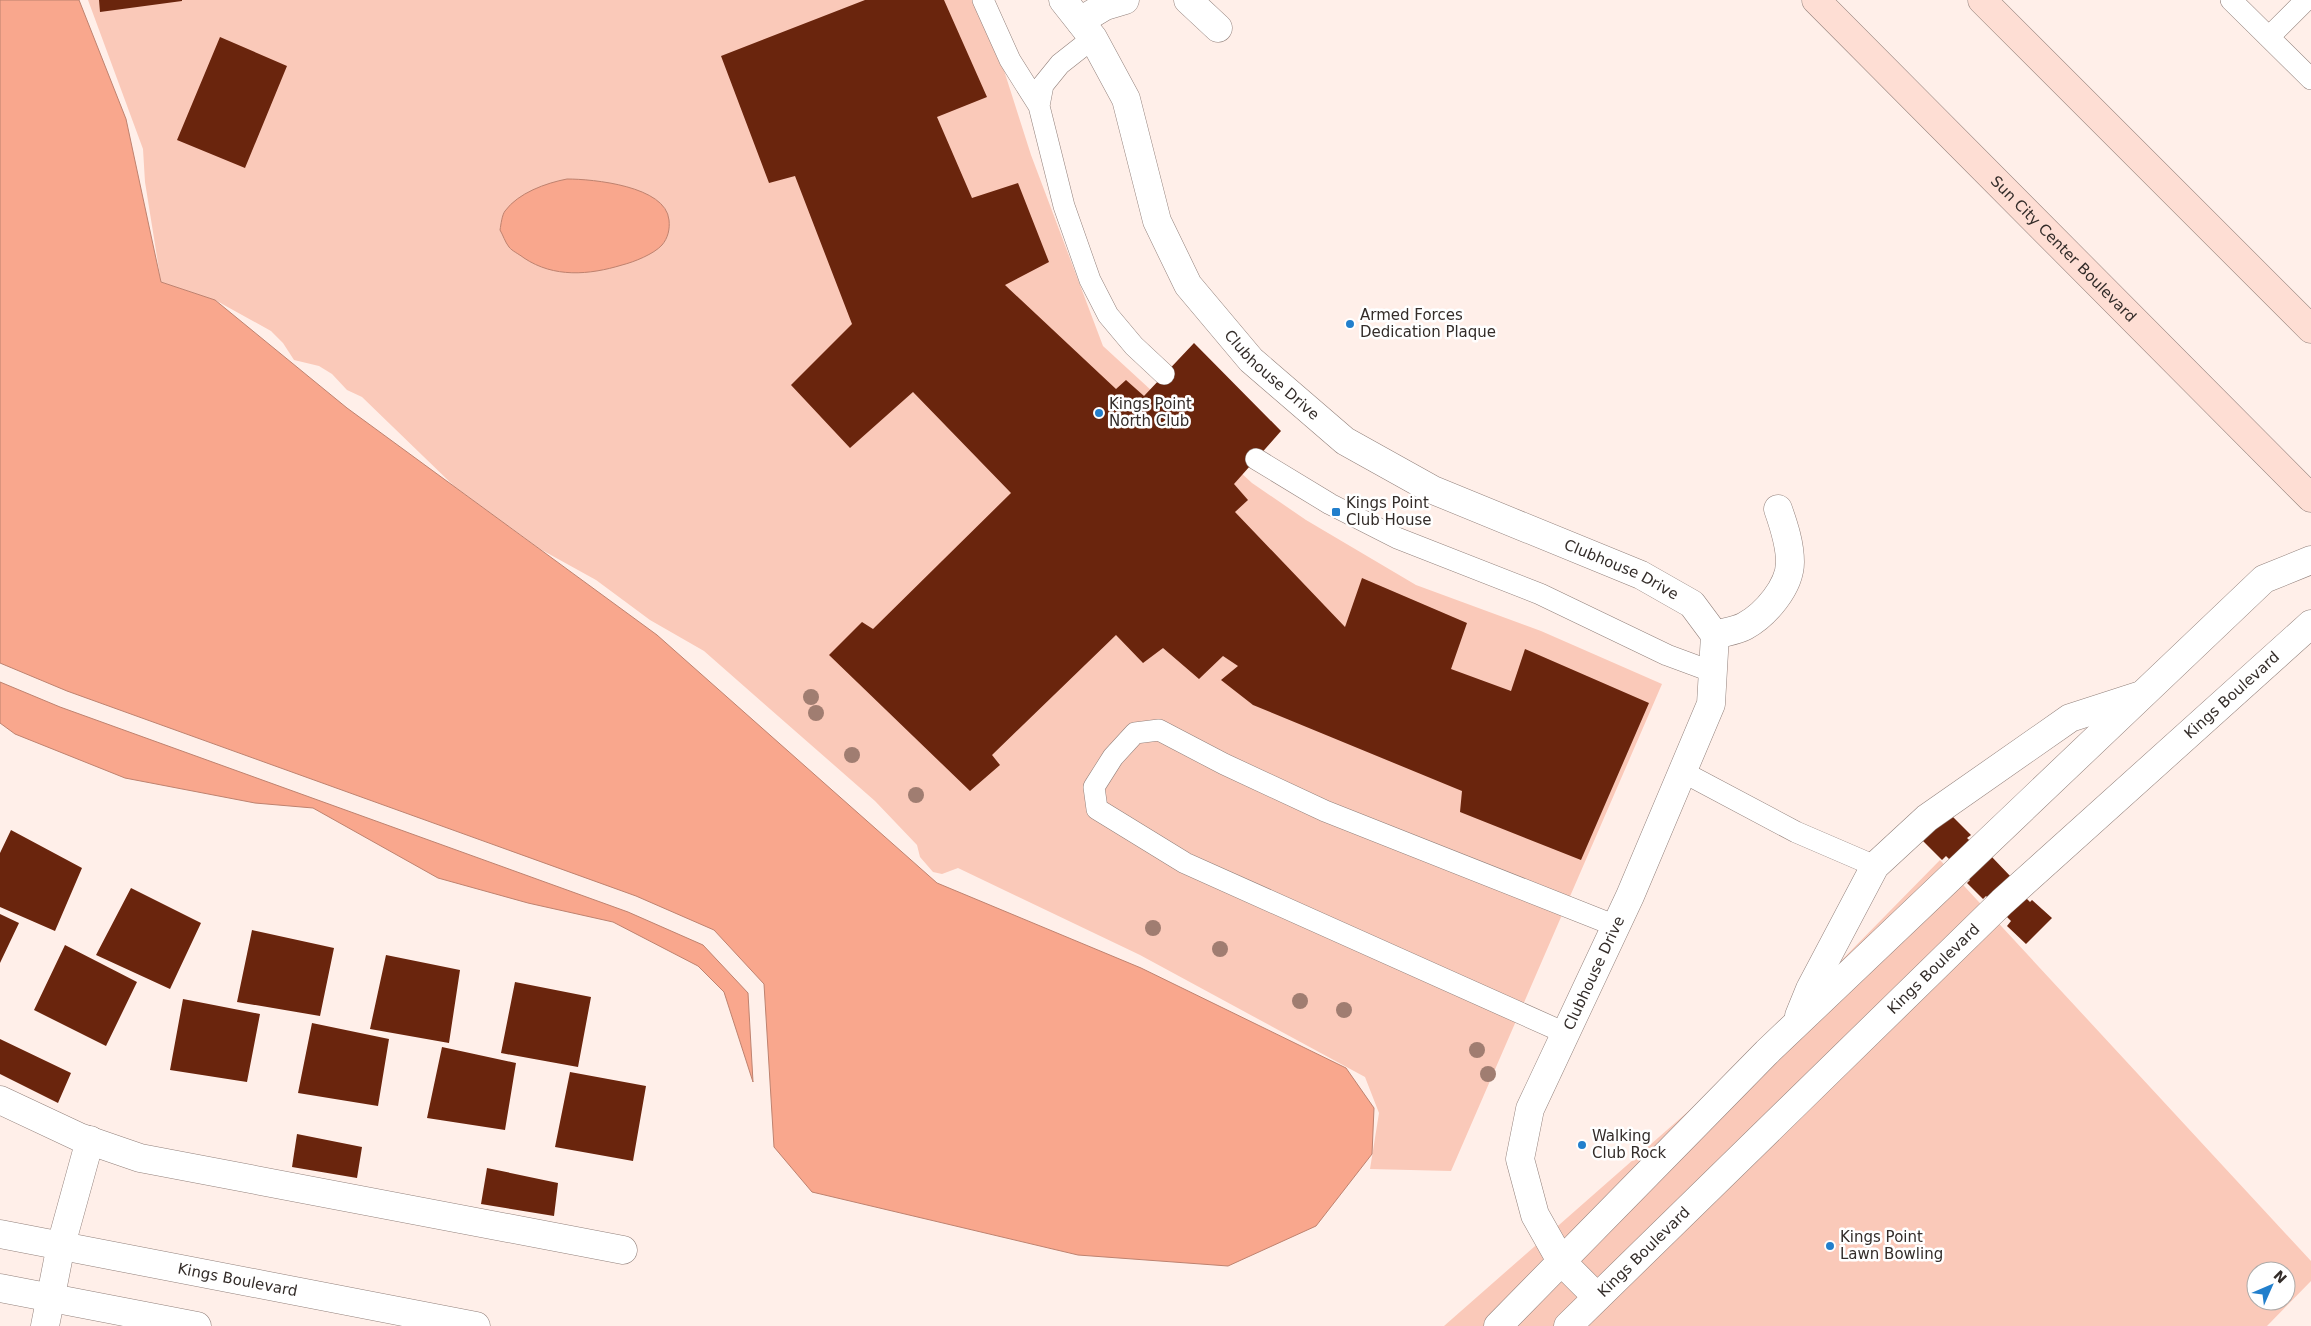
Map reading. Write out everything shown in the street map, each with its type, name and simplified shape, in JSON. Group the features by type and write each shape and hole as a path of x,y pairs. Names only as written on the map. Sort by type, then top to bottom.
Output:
{"main road":[{"name":"Sun City Center Boulevard","path":"1816,0 2311,498"},
{"path":"1982,0 2311,329"}],"street":[{"name":"Clubhouse Drive","path":"1062,0 1086,30 1126,99 1157,221 1188,285 1252,360 1345,441 1433,490 1641,576 1692,604 1715,634 1711,704 1616,926 1530,1109 1520,1159 1535,1215 1561,1261 1597,1298"},
{"path":"1086,30 1105,6 1125,0"},
{"path":"1188,0 1218,28"},
{"path":"1715,634 1743,627 1763,614 1781,590 1790,563 1785,530 1778,509"},
{"path":"1498,1326 1795,1025 2264,579 2311,560"},
{"name":"Kings Boulevard","path":"1568,1326 2002,902 2311,624"},
{"path":"1795,1025 1810,989 1875,866 1928,818 2070,718 2144,694"},
{"path":"0,1100 90,1140 140,1158 624,1250"},
{"path":"45,1326 61,1245 90,1140"},
{"name":"Kings Boulevard","path":"0,1234 476,1326"},
{"path":"0,1288 197,1326"}],"lane":[{"path":"983,0 1010,60 1039,106 1064,206 1090,280 1108,315 1134,346 1164,374"},
{"path":"2231,0 2311,79"},
{"path":"2269,37 2306,0"},
{"path":"1039,106 1043,85 1086,30"},
{"path":"1256,459 1330,504 1397,538 1540,594 1667,655 1713,672"},
{"path":"1566,1033 1185,863 1097,809 1094,787 1113,757 1135,733 1159,730 1224,764 1325,810 1616,926"},
{"path":"1682,772 1796,832 1875,866"}],"shaded area":[{"path":"0,0 79,0 126,119 161,282 215,300 347,408 657,635 937,883 1141,968 1346,1068 1374,1108 1372,1154 1316,1226 1228,1266 1078,1255 812,1192 774,1147 764,984 714,930 636,896 67,691 0,663"},
{"path":"88,0 975,0 993,36 1031,155 1103,346 1252,483 1306,520 1416,585 1541,631 1662,684 1451,1171 1370,1169 1379,1113 1365,1077 1140,955 958,868 942,874 933,872 920,857 917,845 875,801 704,651 650,620 596,580 540,549 454,486 362,397 347,390 332,374 319,366 294,360 283,343 271,331 215,300 161,282 145,182 143,149"},
{"path":"567,179 610,183 642,192 655,199 665,208 669,220 668,233 664,242 654,252 632,262 597,271 572,273 547,269 512,250 500,230 505,211 525,194 550,183"},
{"path":"0,682 60,707 628,912 703,945 748,993 753,1082 724,992 698,966 613,922 528,903 438,878 313,808 255,803 125,778 15,734 0,723"},
{"path":"1940,860 2311,1261 2311,1281 2296,1296 2296,1261 2246,1261 2246,1311 2282,1311 2267,1326 1444,1326 1725,1079"}],"building":[{"path":"99,0 182,0 182,1 100,12"},
{"name":"Kings Point North Club","path":"865,0 944,0 987,97 937,117 972,198 1018,183 1049,262 1005,285 1116,389 1126,380 1144,396 1194,343 1281,431 1234,484 1248,500 1235,512 1345,627 1362,578 1467,623 1451,669 1511,691 1525,649 1649,703 1581,860 1460,812 1462,791 1253,705 1221,680 1238,666 1223,656 1199,679 1163,648 1143,663 1116,635 992,755 1000,765 970,791 829,655 862,622 873,629 1011,493 913,392 850,448 791,385 852,324 795,176 769,183 721,56"},
{"path":"220,37 287,66 245,168 177,140"},
{"path":"1950,814 1971,835 1967,838 1989,859 1991,856 2012,878 2009,881 2030,902 2032,900 2052,918 2026,944 2007,926 2011,921 1986,896 1983,899 1967,883 1970,880 1946,856 1942,860 1923,841"},
{"path":"11,830 82,868 55,931 0,907 0,853"},
{"path":"131,888 201,923 170,989 96,955"},
{"path":"0,914 19,923 0,963"},
{"path":"252,930 334,948 320,1016 237,1002"},
{"path":"65,945 137,982 106,1046 34,1010"},
{"path":"386,955 460,970 449,1043 370,1029"},
{"path":"515,982 591,997 578,1067 501,1053"},
{"path":"183,999 260,1014 247,1082 170,1070"},
{"path":"312,1023 389,1039 378,1106 298,1093"},
{"path":"0,1039 71,1073 58,1103 0,1074"},
{"path":"442,1047 516,1063 505,1130 427,1118"},
{"path":"570,1072 646,1086 633,1161 555,1147"},
{"path":"297,1134 362,1147 357,1178 292,1167"},
{"path":"487,1168 558,1183 554,1216 481,1204"}],"place":[{"name":"Armed Forces Dedication Plaque","path":"1350,324"},
{"name":"Kings Point North Club","path":"1099,413"},
{"name":"Kings Point Club House","path":"1336,512"},
{"name":"Walking Club Rock","path":"1582,1145"},
{"name":"Kings Point Lawn Bowling","path":"1830,1246"}]}
